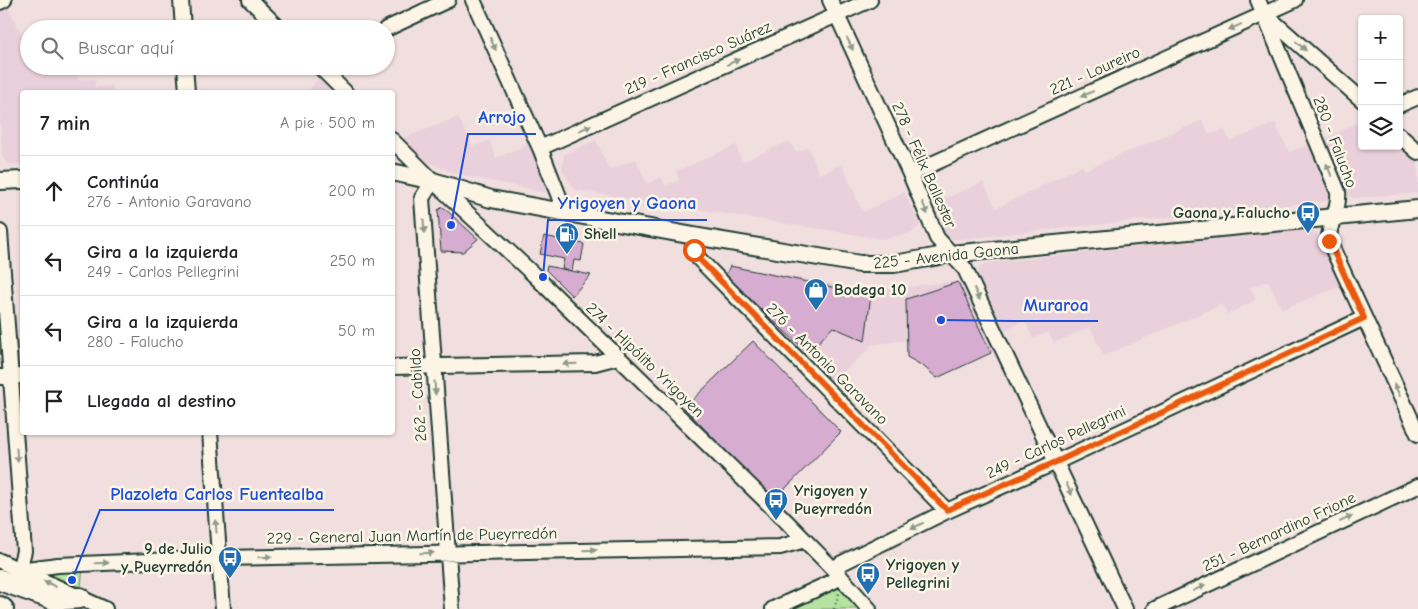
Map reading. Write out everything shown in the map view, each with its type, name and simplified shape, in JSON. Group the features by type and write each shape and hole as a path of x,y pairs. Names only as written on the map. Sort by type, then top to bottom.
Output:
{"highway":[{"path":"0,580 56,600 80,598"},
{"path":"0,607 4,609"}],"main road":[{"name":"225 - Avenida Gaona","path":"395,173 433,181 491,199 860,264 894,264 951,254 1418,209"},
{"path":"0,180 20,180"}],"street":[{"path":"0,2 4,0"},
{"path":"181,0 182,20"},
{"path":"250,0 271,20"},
{"path":"395,26 448,0"},
{"path":"473,0 540,148 565,212"},
{"name":"278 - Félix Ballester","path":"830,0 910,174 937,238 966,270 1125,609"},
{"name":"219 - Francisco Suárez","path":"540,148 870,0"},
{"path":"1250,0 1358,96"},
{"name":"280 - Falucho","path":"1258,0 1338,192 1339,199 1328,233 1329,241 1418,434"},
{"name":"221 - Loureiro","path":"910,174 1295,0"},
{"path":"186,75 187,90"},
{"path":"328,75 343,90"},
{"path":"1403,103 1418,97"},
{"path":"1403,138 1418,152"},
{"name":"274 - Hipólito Yrigoyen","path":"395,143 533,274 805,540 869,609"},
{"name":"262 - Cabildo","path":"433,181 422,198 452,609"},
{"path":"0,232 24,551 19,570"},
{"name":"276 - Antonio Garavano","path":"694,236 694,250 699,259 947,510"},
{"name":"249 - Carlos Pellegrini","path":"773,609 834,581 840,564 947,510 1056,462 1364,318"},
{"path":"395,367 595,363 618,357"},
{"path":"210,435 223,609"},
{"name":"251 - Bernardino Frione","path":"1155,609 1418,486"},
{"name":"229 - General Juan Martín de Pueyrredón","path":"19,570 58,565 219,558 780,547 805,540"},
{"path":"0,561 105,609"}],"path":[{"path":"834,609 840,589"}],"shaded area":[{"path":"8,7 20,31 20,75 77,75 79,80 95,79 95,87 113,86 113,90 20,90 20,164 11,164 5,161 2,156 0,123 0,11"},
{"path":"320,77 334,90 309,90"},
{"path":"458,117 473,147 489,140 496,158 531,143 549,187 547,191 543,192 457,174 428,162 401,139"},
{"path":"1202,120 1210,135 1224,129 1230,141 1275,123 1289,152 1313,143 1332,189 1332,197 1327,201 959,239 952,239 943,234 930,205 983,182 996,208 1082,166 1085,170"},
{"path":"1358,122 1358,150 1403,150 1403,146 1418,159 1418,193 1350,197 1342,189 1324,140"},
{"path":"596,140 609,170 636,159 647,184 661,177 666,186 679,180 676,171 736,145 742,162 789,141 796,152 808,147 819,174 842,164 863,212 904,192 920,225 912,233 883,239 576,190 562,169 564,155"},
{"path":"1305,229 1313,231 1318,237 1341,286 1282,309 1268,281 1250,287 1256,300 1227,314 1223,304 1104,356 1090,327 1054,343 1048,332 1033,339 1025,321 1003,330 978,280 979,270 986,263"},
{"path":"729,265 872,291 956,281 962,283 994,351 937,378 923,366 907,357 907,340 869,345 870,348 830,383 726,277"}],"green space":[{"path":"83,567 81,587 44,574"},
{"path":"836,588 847,592 862,609 788,609 831,589"}],"building":[{"path":"443,207 478,239 463,252 441,251 438,210"},
{"path":"544,236 584,244 581,261 574,260 572,271 562,269 564,259 540,254"},
{"path":"547,266 591,275 572,296 546,270"},
{"name":"Bodega 10","path":"730,266 871,295 865,341 833,327 808,353 725,276"},
{"path":"958,282 991,353 937,378 923,366 907,357 906,299"},
{"path":"753,341 841,432 774,500 684,408"}],"place":[{"name":"Arrojo","path":"451,225"},
{"name":"Gaona y Falucho","path":"1308,234"},
{"name":"Shell","path":"567,255"},
{"name":"Yrigoyen y Gaona","path":"543,277"},
{"name":"Bodega 10","path":"816,311"},
{"name":"Muraroa","path":"941,320"},
{"name":"Yrigoyen y Pueyrredón","path":"776,521"},
{"name":"9 de Julio y Pueyrredón","path":"230,579"},
{"name":"Plazoleta Carlos Fuentealba","path":"72,580"},
{"name":"Yrigoyen y Pellegrini","path":"868,595"}],"route":[{"path":"694,250 699,259 947,510 1056,462 1364,318 1329,241"}]}
